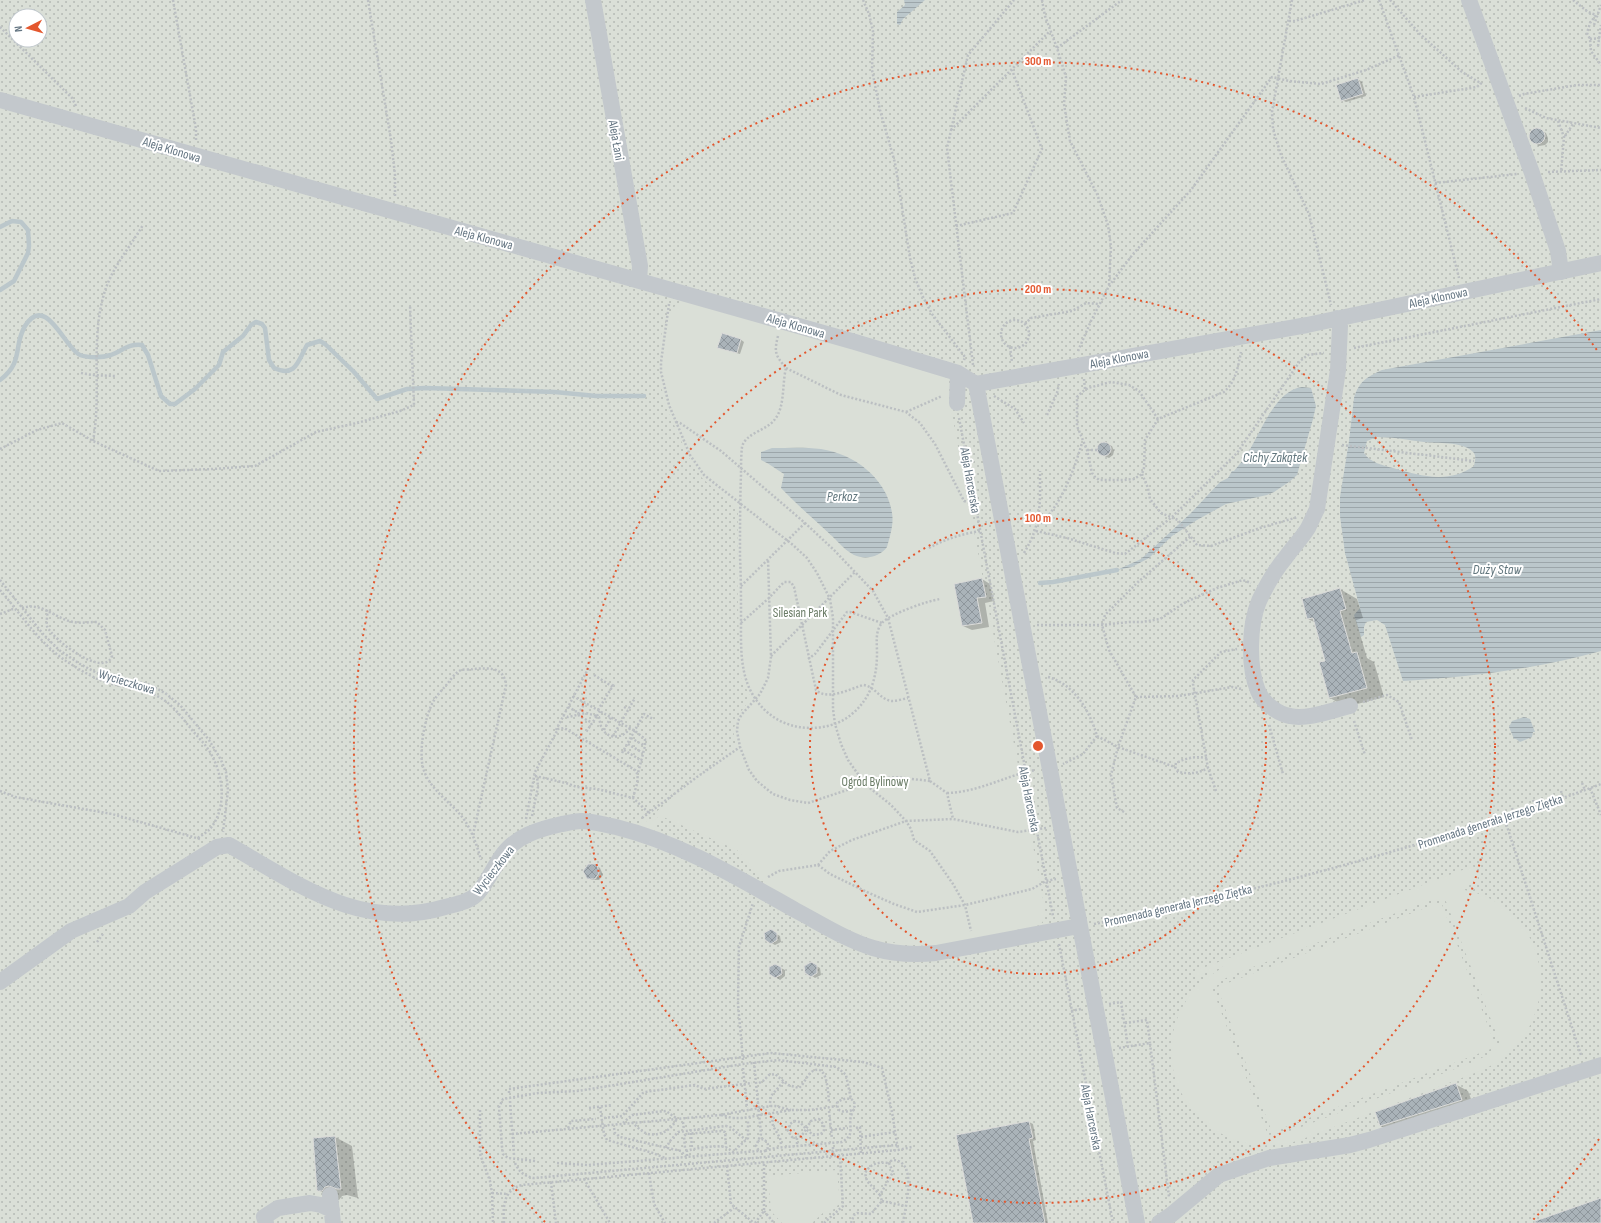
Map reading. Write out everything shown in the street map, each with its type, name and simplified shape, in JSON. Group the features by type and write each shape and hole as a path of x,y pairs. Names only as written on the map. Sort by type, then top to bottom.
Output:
{"street":[{"name":"Aleja Łani","path":"592,0 640,266 639,281"},
{"path":"1469,0 1507,96 1555,244 1561,272"},
{"name":"Aleja Klonowa","path":"0,100 672,290 958,380 976,384 1337,318 1601,263"},
{"path":"1337,318 1340,326 1340,351 1317,509 1308,528 1285,558 1265,589 1258,603 1252,634 1253,671 1260,694 1268,704 1279,712 1291,716 1306,716 1350,706"},
{"path":"957,403 958,380"},
{"name":"Aleja Harcerska","path":"976,384 1137,1223"},
{"name":"Wycieczkowa","path":"224,840 310,891 344,906 367,912 396,914 426,912 467,900 476,895 502,856 512,844 526,835 538,830 580,821 629,830 659,840 688,852 757,889"},
{"path":"0,982 71,932 129,906 145,892 224,840"},
{"path":"757,889 835,932 873,948 921,955 974,947 1079,926"},
{"path":"1165,1219 1219,1175 1269,1158 1286,1154 1350,1145 1369,1140 1601,1065"},
{"path":"266,1223 264,1217 278,1208 310,1203 332,1209"}],"path":[{"path":"173,0 196,129 196,141"},
{"path":"368,0 384,94 395,175 396,197 392,212"},
{"path":"863,0 869,14 873,31 872,70 880,110 895,163 915,278 932,314 965,357 958,380 944,394 906,412"},
{"path":"1014,0 968,55 947,148 976,384 1015,409 1024,423"},
{"path":"1042,0 1045,16 1066,77 1064,104 1070,141 1097,194 1108,225 1111,247 1109,286"},
{"path":"1057,48 1122,0"},
{"path":"1292,0 1277,78 1272,112 1273,129 1281,155 1309,214 1331,307 1337,318"},
{"path":"1289,21 1296,21 1365,0"},
{"path":"1379,0 1414,97 1462,292"},
{"path":"1390,0 1420,34 1462,72 1507,96 1532,113 1573,124 1601,128"},
{"path":"1573,0 1588,12 1596,15"},
{"path":"1601,5 1590,23 1587,33 1590,39 1591,51 1601,65"},
{"path":"1594,25 1596,15"},
{"path":"1598,46 1601,25"},
{"path":"0,27 72,98 77,107 74,120"},
{"path":"951,130 1050,31"},
{"path":"1590,39 1600,38"},
{"path":"1047,415 1057,393 1060,377 1076,358 1081,341 1109,286 1133,254 1191,190 1272,77 1289,81 1321,84 1366,70 1400,55"},
{"path":"956,226 1013,213 1042,149 1012,70"},
{"path":"1414,97 1477,87 1481,83"},
{"path":"1507,96 1577,85 1601,85"},
{"path":"1557,120 1564,137 1561,172"},
{"path":"1564,137 1573,124"},
{"path":"93,441 97,421 96,339 100,307 110,278 143,225"},
{"path":"672,290 661,362 661,372 669,405 690,455 704,475 807,558 817,573 830,599 833,618 833,694 835,724 841,744 848,760 864,784 891,805 906,821 911,829 914,840 930,851 953,884 965,905 974,947"},
{"path":"1036,531 1067,538 1115,553 1125,554 1172,517 1236,453 1300,361 1308,355 1340,351 1601,299"},
{"path":"1025,324 1031,318 1072,311 1086,303 1099,304"},
{"path":"0,449 37,430 62,423 93,441 159,470 255,466 316,432 357,423 400,411 414,405 410,306"},
{"path":"1015,320 1025,324 1029,334 1026,344 1016,348 1010,347 1003,340 1002,334 1005,324 1015,320"},
{"path":"778,335 775,349 777,357 786,368 841,395 906,412 920,423 935,444 964,501 975,504"},
{"path":"1242,346 1236,376 1230,387 1224,392 1158,419 1145,440 1144,468 1142,474 1150,499 1161,513 1178,520 1188,531 1197,545 1210,546 1291,518 1304,516 1317,509"},
{"path":"1010,347 1012,359"},
{"path":"786,368 782,381 782,407 775,420 750,437 742,445 740,505 741,623 744,673 755,699 765,711 775,718 794,726 812,728 835,724 853,714 867,697 872,688 876,679 877,633 882,623 888,618 940,598"},
{"path":"81,372 96,375 115,376"},
{"path":"1084,382 1085,389"},
{"path":"1142,474 1134,479 1099,480 1092,472 1087,450 1077,426 1077,397 1085,389 1111,382 1129,385 1139,391 1158,419"},
{"name":"Aleja Harcerska","path":"957,403 1025,772 1113,1223"},
{"path":"676,422 680,423 721,451 741,468 805,523 873,591 888,618 930,781"},
{"path":"1037,523 1042,523 1050,515 1067,488 1083,442"},
{"path":"1348,446 1474,461"},
{"path":"1087,450 1097,450"},
{"path":"1012,574 1036,531 1040,507 1040,471"},
{"path":"741,586 805,523"},
{"path":"929,548 939,542 980,531"},
{"path":"1124,812 1117,808 1111,776 1118,747 1136,697 1109,650 1102,625 1105,615 1138,582 1191,536"},
{"path":"768,560 771,656 768,678 764,687 738,721 737,731 740,747 749,770 757,782 773,794 790,800 808,803 880,779 896,777 930,781 947,793 976,790 1025,772 1056,766 1070,761 1083,754 1097,736"},
{"path":"771,656 830,599 855,572"},
{"name":"Wycieczkowa","path":"0,580 43,634 59,650 80,664 97,672 108,676 148,684 165,693 180,705 209,740 221,760 226,772 228,790 227,807 223,821"},
{"path":"1022,625 1102,625 1142,622 1160,619 1184,604 1217,588 1243,580 1265,589"},
{"path":"741,623 769,598 784,582 791,582 794,587 808,659 816,690 825,695 868,685 886,699 892,701 908,698"},
{"path":"990,587 998,586"},
{"path":"0,590 49,648 77,668 110,683 146,690 166,701 207,748 219,773 221,799 219,810 210,829 198,838"},
{"path":"22,608 27,606 47,610 68,621 79,623 97,622 102,625 105,630 112,656 111,660 108,663 96,664 79,655 61,642 48,628 47,610"},
{"path":"0,614 13,609 16,610"},
{"path":"808,659 815,654 847,612 858,614 882,623"},
{"path":"1216,791 1208,768 1193,680 1221,652 1240,649"},
{"path":"536,776 538,787 531,818 527,823 525,817 536,776 563,715 588,667"},
{"path":"473,835 506,685 503,676 499,671 490,668 462,669 454,676 432,704 424,735 422,760 428,777 439,794 462,818 473,835 482,863"},
{"path":"586,732 614,686 594,675"},
{"path":"1032,679 1045,676 1055,679 1071,690 1082,703 1094,724 1097,736 1118,747 1175,767 1178,772 1191,774 1208,768"},
{"path":"1136,697 1179,696 1232,687 1260,694 1283,774"},
{"path":"1369,700 1387,695 1399,702 1412,740"},
{"path":"574,696 635,731 645,739 645,746 634,798"},
{"path":"607,697 611,700"},
{"path":"613,736 635,698"},
{"path":"578,714 585,703"},
{"path":"568,707 592,723"},
{"path":"624,707 628,709"},
{"path":"563,715 568,717 586,713 599,717 603,730 613,736 625,734 630,728"},
{"path":"642,761 623,752 644,714 653,719"},
{"path":"603,730 611,717"},
{"path":"1355,723 1365,755"},
{"path":"556,730 558,728 564,728 635,770 638,774"},
{"path":"631,738 645,746"},
{"path":"628,744 643,753"},
{"path":"536,776 566,783 577,788 597,790 634,798 649,813 740,747"},
{"path":"1175,767 1176,763 1184,759 1198,757 1207,758"},
{"path":"1582,783 1585,790"},
{"name":"Promenada generała Jerzego Ziętka","path":"1079,926 1158,911 1294,879 1430,840 1536,807 1601,784"},
{"path":"1590,788 1601,815"},
{"path":"0,791 14,797 112,814 198,838 224,840"},
{"path":"1561,791 1563,798"},
{"path":"947,793 953,820"},
{"path":"1533,800 1536,807"},
{"path":"1512,808 1514,814"},
{"path":"1504,817 1586,1069"},
{"path":"742,1060 738,1004 739,947 757,889 764,879 779,871 818,865 830,851 852,840 906,821 953,820 1018,832 1044,828"},
{"path":"818,865 830,874 869,893 917,912 965,905 1032,889 1046,881 1054,879"},
{"path":"1124,1023 1147,1020 1165,1219"},
{"path":"1128,1046 1150,1043"},
{"path":"509,1093 509,1089 771,1053 863,1062 882,1068 898,1150"},
{"path":"535,1161 508,1158 502,1152 499,1107 503,1099 538,1093 578,1091 754,1062 778,1060 837,1067 846,1075 849,1093 851,1099 855,1103 850,1117 850,1133 848,1138 843,1141 775,1148 765,1151 733,1152 588,1165 557,1163"},
{"path":"749,1151 758,1141 760,1134 760,1116 754,1062"},
{"path":"743,1068 747,1108"},
{"path":"760,1083 773,1074 777,1075 794,1088 799,1088 804,1084 808,1075 814,1070 820,1070 824,1072 826,1077 829,1103"},
{"path":"770,1103 771,1096 784,1081"},
{"path":"604,1118 613,1119 622,1116 643,1093 646,1092 695,1085 704,1089 752,1083"},
{"path":"845,1099 849,1093"},
{"path":"837,1106 839,1101 851,1099"},
{"path":"510,1101 514,1155"},
{"path":"589,1108 612,1105"},
{"path":"512,1134 720,1115 759,1107 775,1106 791,1110"},
{"path":"720,1115 736,1119 791,1110 811,1110 837,1106"},
{"path":"837,1106 838,1109 850,1117"},
{"path":"600,1107 604,1138 611,1143 653,1152 666,1158"},
{"path":"844,1112 854,1109"},
{"path":"480,1110 480,1154 490,1181 493,1223"},
{"path":"829,1111 832,1139"},
{"path":"623,1123 632,1115 655,1112 666,1112 677,1118"},
{"path":"772,1116 773,1126 780,1138 781,1144"},
{"path":"632,1122 644,1132 648,1134 655,1134 670,1130 677,1118"},
{"path":"568,1128 571,1121 596,1119"},
{"path":"797,1138 792,1137 789,1134 788,1129 790,1124 797,1121 802,1124 806,1128 813,1135 818,1135 823,1132 825,1127 821,1120 816,1119 811,1121 806,1128 801,1136 797,1138"},
{"path":"733,1152 746,1140 749,1135 748,1121"},
{"path":"683,1122 684,1130"},
{"path":"666,1148 678,1132 684,1130 726,1126 730,1127 746,1140"},
{"path":"856,1128 860,1127 862,1154"},
{"path":"614,1128 615,1133 620,1137 681,1151 687,1156"},
{"path":"831,1130 848,1128"},
{"path":"687,1156 684,1136 686,1134 721,1131 724,1132 726,1147"},
{"path":"860,1137 895,1132"},
{"path":"692,1133 692,1149"},
{"path":"760,1134 768,1144 775,1148"},
{"path":"797,1138 797,1146"},
{"path":"758,1141 763,1139 766,1140"},
{"path":"756,1144 760,1151"},
{"path":"765,1151 768,1144"},
{"path":"515,1163 522,1174 534,1178 897,1145"},
{"path":"687,1151 692,1149 726,1147 733,1152"},
{"path":"833,1147 833,1156"},
{"path":"504,1223 503,1208 508,1194 518,1186 862,1154 912,1147"},
{"path":"782,1151 782,1161"},
{"path":"824,1223 843,1206 840,1156"},
{"path":"882,1201 880,1195 867,1181 865,1173 869,1166 876,1163 889,1163 892,1160 902,1162 906,1168 908,1179 908,1192 902,1223"},
{"path":"727,1166 731,1204 754,1223 764,1210 764,1163"},
{"path":"880,1195 893,1172 889,1163"},
{"path":"649,1173 654,1204 665,1223"},
{"path":"584,1179 610,1223"},
{"path":"551,1182 556,1223"},
{"path":"492,1193 508,1194"},
{"path":"882,1201 905,1206"},
{"path":"851,1223 854,1215 857,1213 871,1214 882,1201"},
{"path":"714,1223 734,1208"},
{"path":"764,1210 774,1223"}],"green space":[{"name":"Silesian Park","path":"0,0 1601,0 1601,1223 0,1223"},
{"name":"Ogród Bylinowy","path":"686,300 948,378 949,398 1046,915 1040,925 955,944 933,947 875,940 839,926 769,887 737,850 661,816 654,832 635,827 645,819 649,824 659,816 656,812 736,745 733,730 740,713 751,698 740,676 737,567 738,510 702,478 688,456 666,407 659,377 659,358 662,330 676,304","holes":["772,448 791,448 878,481 889,499 892,515 887,547 868,556 858,557 853,555 782,489 784,474 774,466"]},
{"path":"1473,866 1479,881 1459,889 1492,900 1516,918 1532,943 1540,971 1539,1000 1528,1028 1509,1053 1480,1071 1300,1140 1266,1145 1235,1140 1209,1125 1188,1104 1176,1078 1171,1049 1177,1019 1194,990 1225,966 1194,977 1192,972","holes":["1445,899 1501,1046 1476,1061 1296,1129 1268,1135 1212,988 1224,979 1237,973 1431,900"]},
{"path":"1441,902 1496,1047 1272,1132 1217,987"},
{"path":"837,1170 840,1203 834,1209 824,1212 812,1223 782,1223 771,1211 768,1176"}],"water":[{"path":"904,0 925,0 903,19 900,25 897,24 897,12 905,5"},
{"name":"Duży Staw","path":"1601,330 1601,651 1552,663 1503,671 1403,681 1385,625 1377,620 1366,622 1364,627 1364,635 1361,637 1354,615 1360,608 1345,553 1340,516 1340,497 1354,398 1358,387 1364,380 1382,370","holes":["1377,437 1429,443 1455,444 1462,446 1475,454 1474,466 1455,475 1434,477 1414,474 1381,465 1370,459 1364,453 1367,441"]},
{"name":"Cichy Zakątek","path":"1302,387 1311,388 1316,406 1297,475 1274,492 1267,495 1226,504 1172,536 1149,558 1132,567 1117,570 1141,559 1191,513 1220,482 1228,478 1232,471 1234,471 1247,454 1277,403 1284,395"},
{"name":"Perkoz","path":"772,448 809,448 834,452 857,462 867,470 884,489 889,501 892,521 887,547 872,557 858,557 843,547 781,488 784,474 761,460 761,452"},
{"path":"1524,717 1530,719 1535,732 1533,732 1532,737 1520,742 1514,739 1509,727 1512,721"}],"building":[{"path":"1358,78 1363,94 1341,101 1336,85"},
{"path":"1537,128 1543,130 1545,136 1543,142 1537,144 1531,142 1529,136 1531,130"},
{"path":"722,333 741,339 737,353 717,348"},
{"path":"1104,442 1109,444 1111,449 1109,454 1104,456 1099,454 1097,449 1099,444"},
{"path":"982,578 986,597 977,598 982,623 962,626 954,584"},
{"path":"1340,588 1346,609 1340,611 1352,653 1357,652 1367,688 1329,698 1319,662 1325,661 1313,618 1307,619 1302,599"},
{"path":"588,864 597,864 599,873 595,879 587,879 583,871"},
{"path":"771,929 777,933 777,940 771,944 765,940 764,933"},
{"path":"811,962 817,965 817,973 811,977 805,973 804,966"},
{"path":"775,964 781,967 782,974 775,978 769,974 769,967"},
{"path":"1456,1083 1462,1100 1380,1126 1375,1112"},
{"path":"1029,1121 1033,1138 1029,1139 1045,1223 973,1223 956,1135"},
{"path":"335,1136 341,1189 329,1186 325,1187 322,1191 317,1191 313,1138"},
{"path":"1601,1198 1601,1223 1535,1223 1535,1221"}],"waterway":[{"path":"0,227 12,221 21,222 28,230 29,246 28,253 14,281 0,290"},
{"path":"0,380 12,367 17,354 21,333 25,326 33,317 40,315 48,319 74,351 83,356 107,356 129,346 142,345 148,355 161,396 170,404 175,404 195,389 219,365 223,352 243,336 251,325 256,322 262,324 265,328 269,360 274,368 281,371 292,369 298,362 307,345 320,341 354,372 377,399 407,389 425,388 555,392 596,396 644,396"},
{"path":"1040,583 1117,570"}]}
